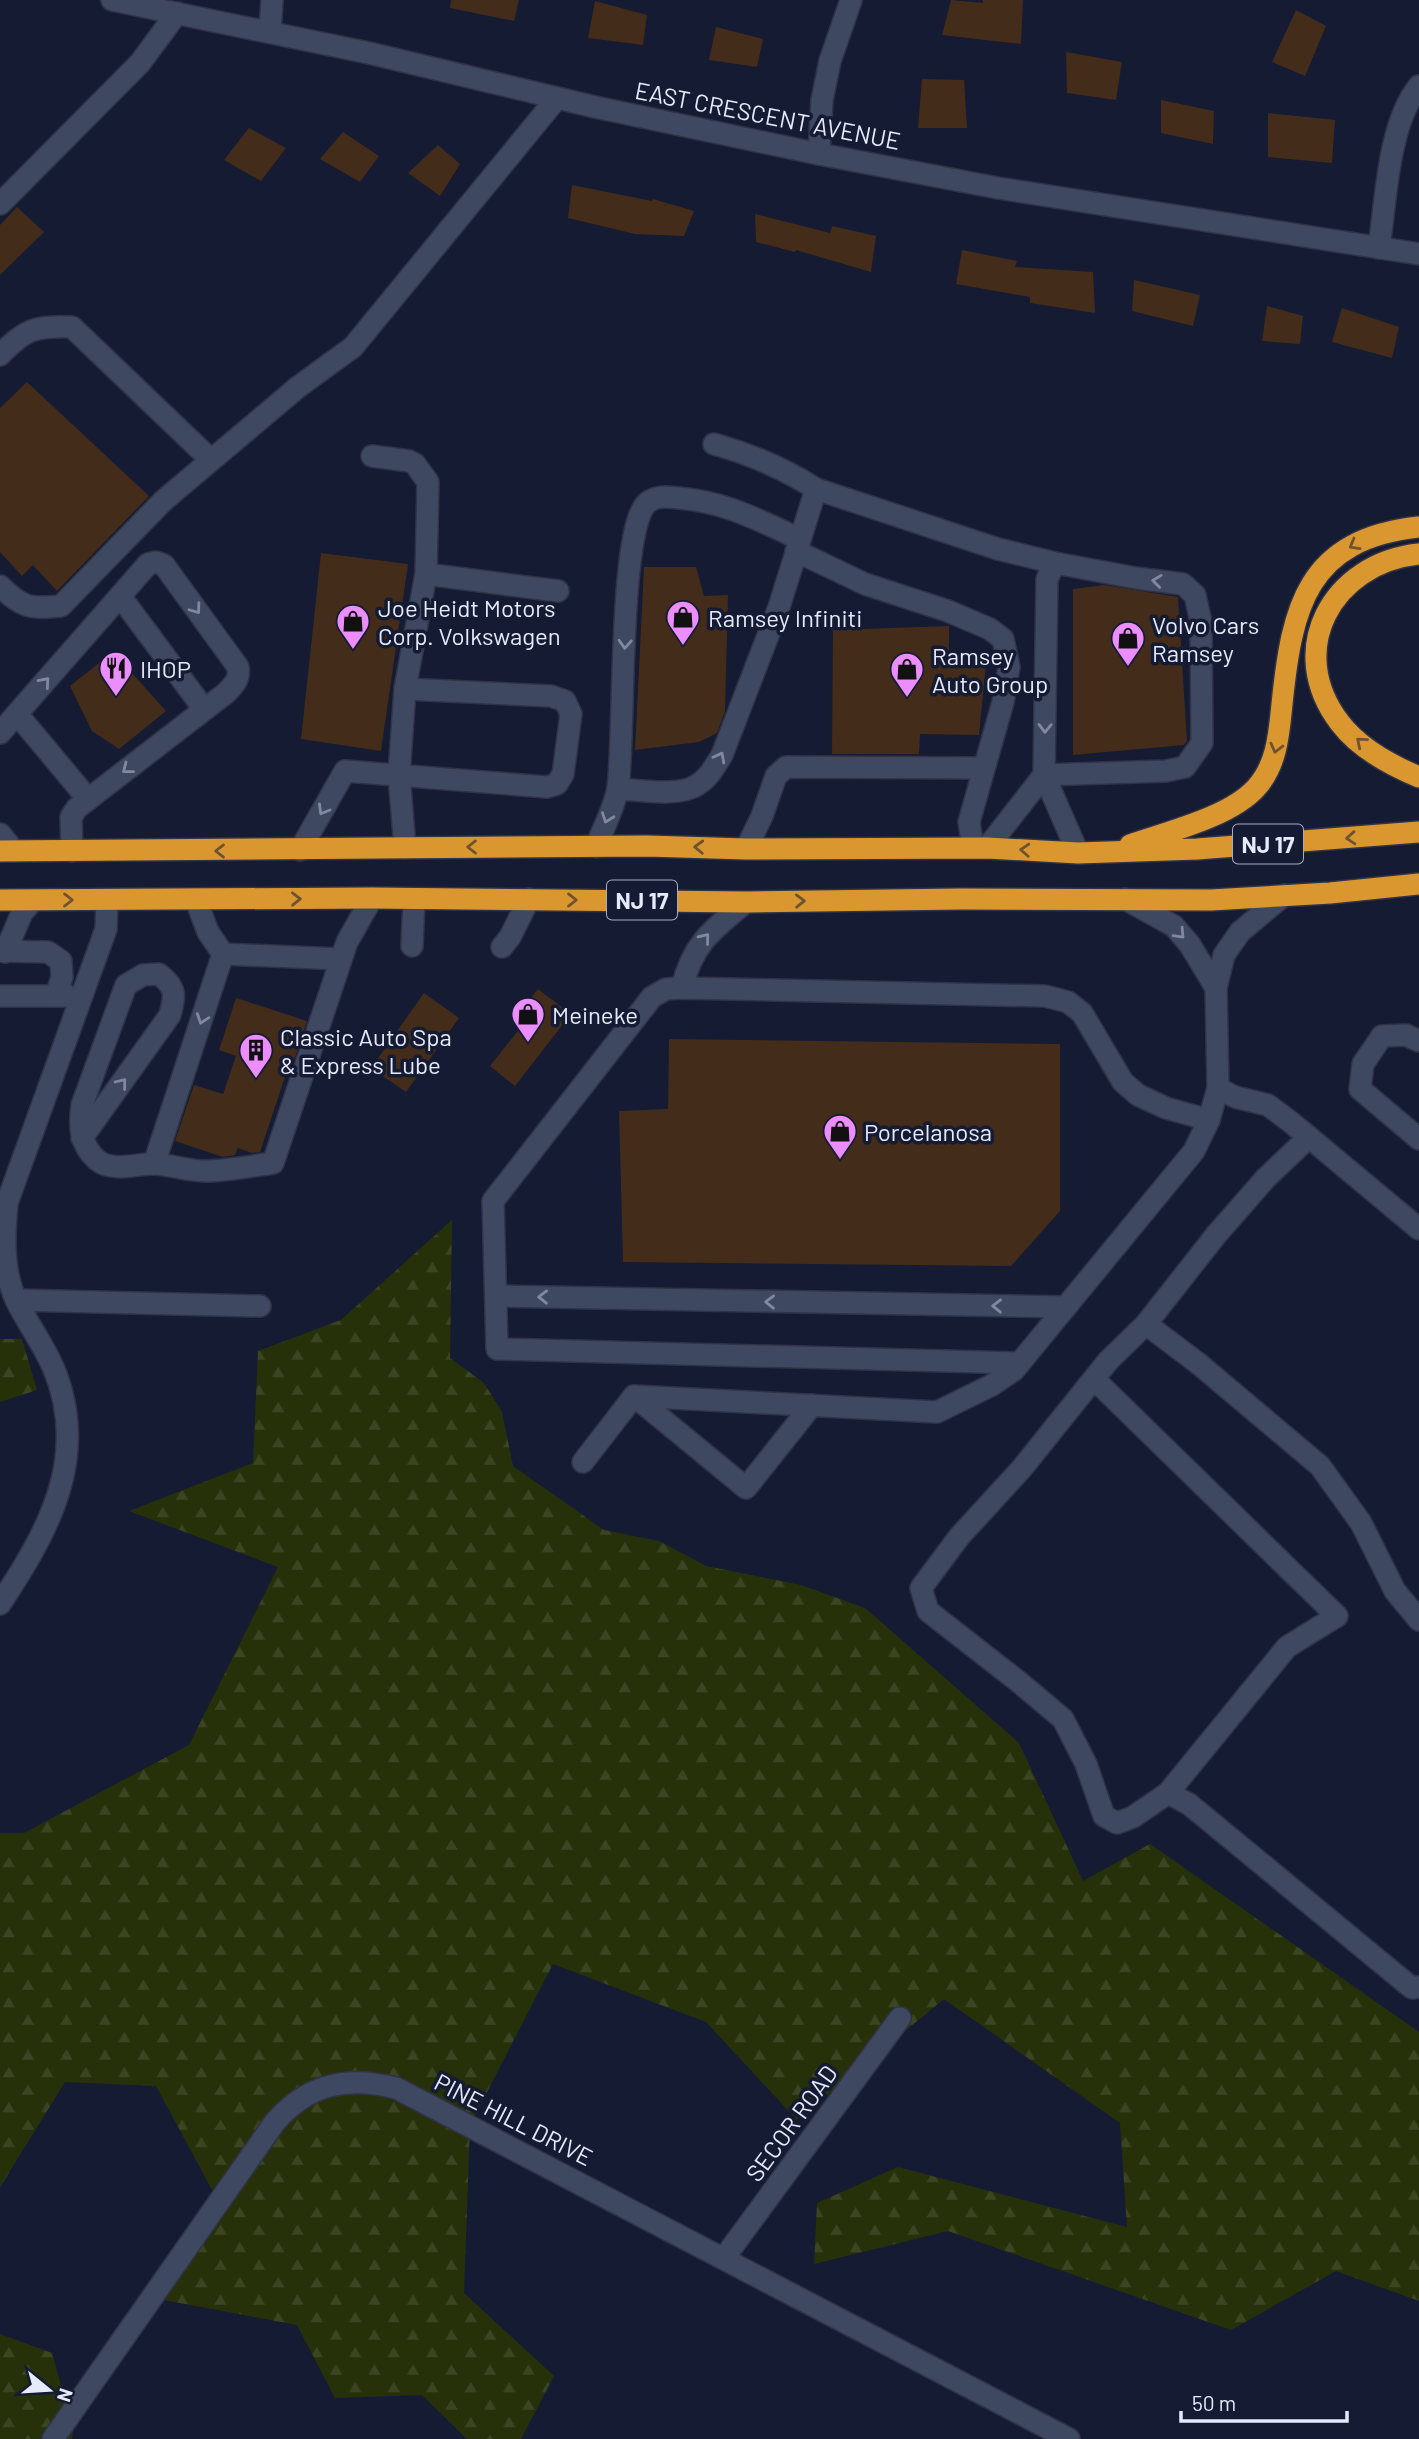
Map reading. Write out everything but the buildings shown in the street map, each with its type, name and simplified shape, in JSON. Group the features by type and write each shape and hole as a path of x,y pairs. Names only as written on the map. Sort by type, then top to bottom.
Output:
{"highway":[{"path":"1118,850 1224,811 1242,801 1256,788 1266,774 1278,742 1289,644 1298,611 1312,584 1332,560 1348,547 1381,533 1419,527"},
{"path":"1419,554 1394,557 1377,564 1348,584 1335,597 1319,632 1317,659 1321,687 1340,724 1378,757 1419,777"},
{"name":"NJ 17","path":"7,851 646,846 746,849 980,848 1078,853 1196,849 1419,832"},
{"name":"NJ 17","path":"0,900 1211,900 1330,893 1419,884"},
{"path":"1330,893 1419,892"}],"street":[{"name":"EAST CRESCENT AVENUE","path":"112,0 369,53 557,98 998,188 1419,254"},
{"path":"270,32 272,0"},
{"path":"820,153 822,100 827,74 851,0"},
{"path":"0,204 139,63 177,13"},
{"path":"1379,248 1396,132 1408,100 1419,86"},
{"path":"0,586 18,603 40,608 61,606 163,501 298,387 354,347 557,98"},
{"path":"0,355 13,341 41,326 72,327 211,460"},
{"path":"596,847 618,789 628,575 640,513 648,502 660,496 707,500 739,510 865,584 948,611 1003,639 1009,667 1003,702 970,822 980,848 1044,775 1166,771 1185,767 1202,743 1201,622 1195,595 1183,584 1055,563 998,549 816,489 794,475 715,444"},
{"path":"372,456 409,461 415,464 428,482 426,574 405,689 399,775 405,848"},
{"path":"618,789 669,792 695,787 709,775 722,755 779,607 816,489"},
{"path":"0,733 148,564 156,562 164,565 238,667 236,683 77,808 71,817 72,851"},
{"path":"1055,563 1047,579 1044,775 1078,853"},
{"path":"426,574 558,591"},
{"path":"120,596 205,709"},
{"path":"300,850 345,771 547,787 557,784 563,774 571,714 565,701 551,696 405,689"},
{"path":"17,713 88,799"},
{"path":"746,849 762,816 776,776 786,767 983,768"},
{"path":"0,834 7,851"},
{"path":"634,1396 937,1412 992,1385 1014,1370 1194,1151 1209,1120 1218,1088 1216,988 1224,955 1240,932 1284,895"},
{"path":"82,1138 170,1015 175,995 169,982 159,974 143,975 126,985 82,1105 79,1126 82,1138 97,1160 125,1167 154,1164 207,1171 273,1163 344,951 372,898"},
{"path":"412,946 414,899"},
{"path":"1125,899 1174,926 1190,945 1216,988"},
{"path":"33,900 22,913 3,951 47,952 61,961 62,977 56,996"},
{"path":"0,1604 33,1553 51,1516 64,1475 67,1445 64,1407 53,1368 9,1289 3,1241 10,1167 82,997 106,929 107,900"},
{"path":"196,900 208,932 223,954"},
{"path":"502,947 529,900"},
{"path":"682,988 693,954 710,931 746,902"},
{"path":"223,954 344,951"},
{"path":"154,1164 223,954"},
{"path":"1020,1363 497,1349 493,1201 652,997 666,989 1045,996 1068,1002 1082,1013 1123,1082 1138,1095 1166,1108 1209,1120"},
{"path":"0,996 82,997"},
{"path":"1419,1041 1406,1035 1382,1036 1363,1064 1360,1089 1419,1139"},
{"path":"1218,1088 1235,1097 1268,1105 1419,1229"},
{"path":"1094,1379 1337,1616 1287,1647 1168,1793 1133,1817 1117,1823 1104,1816 1086,1765 1063,1719 928,1611 921,1588 960,1537 1023,1467 1108,1361 1146,1324 1216,1235 1266,1178 1309,1137"},
{"path":"9,1289 260,1306"},
{"path":"497,1296 1066,1307"},
{"path":"1146,1324 1199,1364 1320,1466 1361,1523 1395,1591 1419,1620"},
{"path":"634,1396 746,1488 812,1405"},
{"path":"583,1462 634,1396"},
{"path":"1168,1793 1189,1804 1412,1988 1419,1986"},
{"name":"SECOR ROAD","path":"724,2258 900,2018"},
{"name":"PINE HILL DRIVE","path":"54,2439 275,2122 299,2099 322,2087 347,2081 373,2082 396,2088 1069,2439"}],"green space":[{"path":"452,1220 450,1358 484,1383 502,1412 513,1466 604,1530 659,1541 706,1566 801,1585 865,1608 1019,1743 1083,1881 1150,1844 1419,2032 1419,2301 1336,2271 1231,2330 948,2231 814,2264 817,2203 898,2167 1127,2227 1120,2123 944,1999 797,2120 706,2022 553,1964 470,2125 464,2293 554,2376 521,2439 467,2439 422,2395 335,2398 297,2325 158,2299 225,2214 156,2086 65,2082 0,2187 0,1833 24,1833 189,1745 278,1567 129,1511 253,1463 258,1351 341,1320"},
{"path":"0,1339 22,1339 37,1390 0,1402"},
{"path":"0,2334 52,2353 73,2429 72,2439 0,2439"}],"place":[{"name":"Ramsey Infiniti","path":"683,647"},
{"name":"Joe Heidt Motors Corp. Volkswagen","path":"353,651"},
{"name":"Volvo Cars Ramsey","path":"1128,668"},
{"name":"IHOP","path":"116,698"},
{"name":"Ramsey Auto Group","path":"907,699"},
{"name":"Meineke","path":"528,1044"},
{"name":"Classic Auto Spa & Express Lube","path":"256,1080"},
{"name":"Porcelanosa","path":"840,1161"}]}
